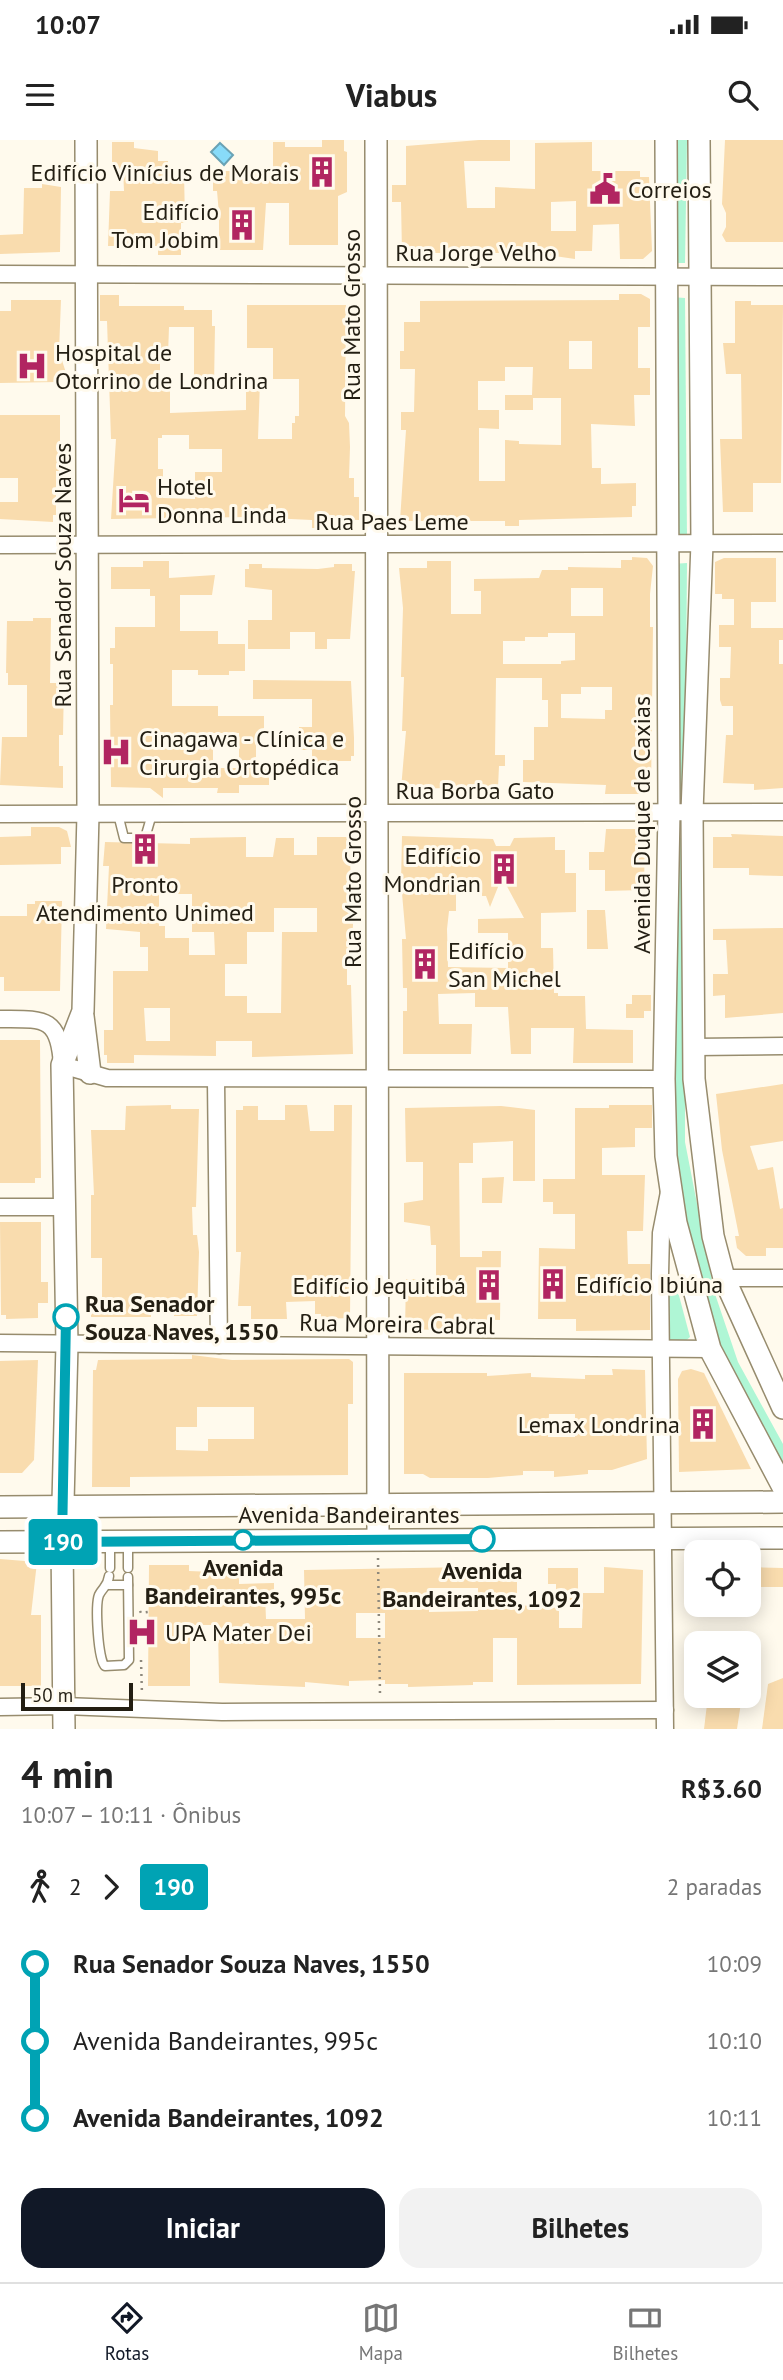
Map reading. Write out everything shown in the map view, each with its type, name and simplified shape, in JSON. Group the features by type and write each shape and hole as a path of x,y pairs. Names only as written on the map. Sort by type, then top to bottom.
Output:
{"main road":[{"name":"Rua Senador Souza Naves","path":"86,140 89,543 88,814 83,1011 90,1073"},
{"name":"Rua Mato Grosso","path":"376,140 378,1539"},
{"name":"Avenida Duque de Caxias","path":"666,140 670,812 664,1079 670,1190 696,1305 710,1349 783,1487"},
{"path":"699,140 702,543 692,812 694,1079 713,1236 724,1278 783,1408"},
{"name":"Rua Senador Souza Naves","path":"64,1729 62,1542 66,1344 62,1065 83,1011"},
{"name":"Avenida Bandeirantes","path":"0,1507 783,1502"},
{"name":"Avenida Bandeirantes","path":"0,1542 783,1538"}],"street":[{"name":"Rua Jorge Velho","path":"0,274 85,272 783,277"},
{"name":"Rua Paes Leme","path":"0,545 783,543"},
{"name":"Rua Borba Gato","path":"0,814 783,812"},
{"path":"0,1019 35,1019 51,1026 61,1038 62,1065 107,1078 216,1081 664,1079"},
{"path":"694,1047 783,1046"},
{"path":"216,1081 219,1345"},
{"path":"666,1729 661,1233 670,1190"},
{"path":"0,1207 64,1207"},
{"path":"724,1278 783,1278"},
{"name":"Rua Moreira Cabral","path":"0,1343 710,1349"},
{"path":"0,1707 64,1706 222,1721 380,1721 665,1710"}],"lane":[{"path":"118,814 124,838 145,838 152,814"},
{"path":"119,1541 128,1577 129,1660 124,1665 105,1666 99,1658 98,1599 109,1576 119,1541"},
{"path":"109,1576 128,1577"}],"path":[{"path":"378,1539 380,1721"}],"green space":[{"path":"672,140 687,140 685,263 671,263"},
{"path":"671,297 685,298 687,540 672,541"},
{"path":"687,563 685,797 673,796 672,564"},
{"path":"672,838 685,838 685,1142 714,1291 738,1362 783,1444 783,1477 710,1332 695,1275 673,1141"},
{"path":"669,1286 677,1288 690,1337 682,1342 668,1339 665,1290"}],"water":[{"path":"220,143 233,155 224,165 211,152"}],"building":[{"path":"322,140 344,140 344,151 347,152 347,192 338,196 338,245 289,245 289,203 266,203 263,250 219,250 219,214 217,191 213,191 213,171 273,171 273,142 285,142 285,147 322,147"},
{"path":"510,140 510,161 464,161 467,208 495,208 495,187 535,189 535,143 592,142 592,171 640,171 640,177 649,177 652,251 643,259 620,259 619,224 593,225 592,251 575,251 575,259 534,253 402,253 401,202 392,202 392,185 406,185 406,146","holes":["576,201 576,231 551,231 551,202"]},
{"path":"725,140 783,140 783,242 726,242 722,235 726,227 726,213 722,204"},
{"path":"112,142 134,142 134,148 158,151 158,161 168,161 168,171 184,171 185,223 181,223 181,255 158,255 158,246 108,246 110,191 124,191 123,169 112,169"},
{"path":"42,184 61,187 60,252 0,254 0,235 23,234 24,188 42,188"},
{"path":"619,294 641,294 650,299 650,327 638,327 638,368 650,368 650,395 634,395 635,426 591,424 592,468 601,468 601,484 636,483 636,506 632,506 632,517 519,520 519,526 505,526 505,521 400,521 406,430 401,430 401,412 414,412 415,369 400,369 400,351 404,351 404,322 420,322 420,301 619,300","holes":["569,341 592,341 592,369 569,369","505,367 533,367 532,395 505,395 505,410 533,410 533,398 561,398 561,445 519,444 519,441 505,440 505,481 479,481 479,428 499,429 499,410 478,410 478,381 505,381"]},
{"path":"100,295 119,295 119,306 184,306 184,310 212,310 212,326 215,326 214,386 194,386 194,327 169,327 168,355 160,355 160,381 170,381 170,413 246,410 246,382 260,381 258,439 292,439 292,423 295,423 295,416 299,416 299,379 273,379 273,348 247,348 247,305 346,305 345,416 349,423 349,478 354,478 354,497 359,497 359,520 331,519 330,528 312,528 312,520 247,517 111,519 116,439 111,439 107,321 100,321","holes":["162,435 189,435 189,449 222,449 222,472 195,472 195,499 163,498 163,469 158,469 158,438 162,438"]},
{"path":"11,300 61,300 59,351 67,376 57,376 57,382 0,383 0,311 11,311"},
{"path":"735,301 751,301 751,305 783,305 781,483 753,483 753,512 723,512 720,439 742,439 741,374 726,374 723,343 735,343"},
{"path":"0,415 60,415 60,443 66,443 67,471 56,471 56,515 53,515 53,522 0,519 0,502 18,502 18,478 0,478"},
{"path":"632,557 647,558 653,566 650,594 650,627 653,627 651,791 645,794 605,794 606,785 523,782 523,760 534,760 534,727 548,727 548,700 542,700 542,678 496,678 495,755 505,755 505,766 499,766 498,787 401,789 406,731 402,731 403,608 399,568 427,568 427,561 451,561 451,614 481,614 481,591 474,591 474,579 539,578 542,570 568,570 568,567 621,568 621,560 632,560","holes":["571,588 603,588 603,616 571,616","548,633 575,633 575,660 561,661 561,664 503,664 503,641 548,637","581,687 612,687 612,710 605,710 605,719 561,718 561,694 581,694"]},
{"path":"724,558 776,558 776,602 751,602 751,628 783,628 783,640 779,640 779,664 783,664 783,788 754,790 754,784 723,783 726,735 733,735 733,706 722,706 720,700 720,678 730,678 731,647 719,647 719,625 734,625 734,599 722,599 722,594 715,594 715,562"},
{"path":"143,561 169,561 169,578 215,575 212,595 180,595 180,631 218,631 218,644 245,644 245,671 229,671 229,675 198,675 198,670 172,670 172,706 218,706 218,716 264,716 264,733 256,733 256,769 269,769 269,785 239,785 239,793 217,793 218,788 163,788 163,798 150,788 111,787 110,705 113,705 113,664 110,664 110,648 115,648 115,627 155,627 155,596 150,596 150,589 111,589 111,567 143,567","holes":["213,733 239,733 239,768 213,768"]},
{"path":"249,564 262,564 262,568 318,569 334,567 334,564 352,564 352,571 355,571 350,639 327,639 327,649 315,649 315,632 290,632 290,649 248,649 248,620 272,620 272,590 245,587 245,569 249,569"},
{"path":"33,618 51,618 50,683 64,683 63,735 59,735 59,766 63,766 63,788 0,785 2,737 27,737 27,685 8,685 7,621 33,621"},
{"path":"253,680 351,681 354,756 351,756 351,761 337,761 337,764 312,762 312,750 300,750 299,727 312,727 312,699 253,699"},
{"path":"31,827 59,827 67,831 71,847 61,847 61,864 0,865 0,837 31,836"},
{"path":"606,829 645,829 644,890 605,891 605,870 589,870 589,852 604,852"},
{"path":"731,834 783,836 783,876 749,875 749,868 713,868 713,837 732,837"},
{"path":"402,836 493,839 496,846 510,846 514,838 555,837 555,850 565,850 565,873 576,873 576,912 541,913 541,948 553,948 554,993 558,993 558,996 585,996 586,1029 633,1030 633,1063 573,1063 574,1028 531,1028 531,1054 511,1054 508,1007 475,1007 475,993 438,994 439,1024 472,1024 471,1054 403,1054 403,1011 407,1011 407,988 403,988 402,939 406,939 401,882","holes":["502,877 524,918 478,919 478,933 508,933 508,968 448,967 447,929 449,911 456,911 456,888 482,888 482,896 486,896 490,907"]},
{"path":"246,837 246,857 273,857 276,838 294,838 294,855 317,855 317,837 349,837 353,925 351,951 347,951 347,985 351,985 353,1054 252,1057 252,1041 216,1041 216,1056 134,1055 134,1063 107,1063 107,1055 104,1055 104,1030 113,1030 113,971 148,971 148,947 140,947 140,932 106,929 109,866 103,866 105,842 190,844 190,838","holes":["159,894 192,894 192,932 214,932 215,955 189,955 189,938 165,938 165,926 159,926","274,908 317,908 317,932 282,932 281,1013 247,1013 247,996 225,996 225,964 247,964 247,932 274,932","144,1008 170,1008 170,1041 146,1041"]},
{"path":"35,901 62,901 60,991 4,991 4,977 0,977 0,916 27,916 27,904 35,904"},
{"path":"587,910 605,910 608,949 587,949"},
{"path":"783,928 783,1013 725,1018 725,995 713,996 713,974 728,974 726,940 713,940 713,929"},
{"path":"632,995 651,995 651,1011 644,1011 644,1018 626,1018 626,1004 632,1004"},
{"path":"0,1040 40,1040 41,1178 35,1178 35,1183 0,1183"},
{"path":"783,1084 783,1141 750,1146 758,1170 773,1167 780,1209 783,1208 783,1248 766,1248 766,1256 746,1256 737,1248 735,1236 739,1236 722,1150 716,1094"},
{"path":"171,1105 171,1109 199,1109 196,1207 192,1207 193,1235 197,1235 199,1252 197,1316 174,1316 174,1310 151,1310 151,1317 91,1317 91,1299 102,1299 102,1258 91,1258 91,1195 94,1195 91,1130 125,1130 126,1106"},
{"path":"285,1105 307,1105 310,1131 334,1131 334,1105 352,1105 350,1318 321,1319 321,1314 315,1314 315,1301 286,1302 287,1319 251,1319 251,1306 238,1306 241,1252 236,1252 236,1110 243,1110 243,1106 258,1106 258,1120 285,1120"},
{"path":"609,1105 652,1105 652,1128 635,1128 635,1147 602,1148 602,1175 645,1175 643,1231 627,1231 628,1264 650,1264 650,1330 576,1331 576,1319 538,1319 539,1248 575,1249 575,1214 553,1214 553,1202 543,1202 543,1179 575,1179 575,1108 609,1108"},
{"path":"501,1106 535,1110 535,1181 513,1181 513,1141 473,1143 473,1163 459,1163 460,1257 482,1257 482,1251 501,1251 500,1320 470,1319 470,1331 405,1329 406,1279 436,1279 436,1245 431,1245 430,1226 404,1222 404,1203 423,1200 423,1162 406,1162 405,1108"},
{"path":"504,1177 502,1203 482,1203 482,1178"},
{"path":"0,1222 41,1222 41,1282 48,1282 48,1303 38,1303 38,1318 6,1319 6,1315 1,1315"},
{"path":"192,1355 232,1360 349,1359 353,1362 353,1404 348,1404 348,1475 130,1477 130,1487 92,1487 93,1370 96,1370 98,1360 192,1359","holes":["197,1407 254,1407 254,1439 208,1439 208,1451 176,1450 176,1427 197,1427"]},
{"path":"38,1360 34,1460 22,1473 0,1473 0,1361"},
{"path":"612,1369 645,1370 647,1459 612,1470 588,1470 588,1474 554,1477 554,1471 523,1471 523,1475 488,1478 430,1478 423,1474 404,1474 404,1373 487,1373 487,1376 531,1373 531,1377 585,1379 585,1375 613,1375","holes":["549,1414 575,1414 575,1437 548,1437"]},
{"name":"Lemax Londrina","path":"691,1369 704,1373 751,1469 679,1472 678,1379 682,1371"},
{"path":"0,1559 37,1562 31,1615 41,1615 41,1686 0,1686"},
{"path":"149,1565 189,1565 189,1571 239,1573 239,1584 274,1583 274,1595 265,1595 266,1619 305,1619 304,1570 517,1566 517,1605 559,1608 559,1628 582,1628 583,1593 604,1593 604,1567 643,1570 641,1684 517,1685 517,1638 493,1638 493,1682 408,1687 408,1684 385,1684 385,1680 349,1681 349,1686 305,1682 305,1687 219,1683 218,1625 190,1625 190,1686 148,1686","holes":["429,1588 478,1588 478,1611 429,1612","356,1613 385,1613 385,1638 356,1638"]},
{"path":"761,1567 783,1568 783,1587 761,1587"},
{"path":"548,1568 578,1568 578,1600 556,1600 556,1584 548,1584"},
{"path":"783,1678 783,1729 762,1729 768,1684"},
{"path":"707,1708 740,1708 737,1729 704,1729"}],"bus line":[{"name":"190","path":"66,1317 62,1542 482,1539"}],"place":[{"name":"Edifício Vinícius de Morais","path":"322,172"},
{"name":"Correios","path":"605,189"},
{"name":"Edifício Tom Jobim","path":"242,225"},
{"name":"Hospital de Otorrino de Londrina","path":"32,366"},
{"name":"Hotel Donna Linda","path":"134,500"},
{"name":"Cinagawa - Clínica e Cirurgia Ortopédica","path":"116,752"},
{"name":"Pronto Atendimento Unimed","path":"145,849"},
{"name":"Edifício Mondrian","path":"504,869"},
{"name":"Edifício San Michel","path":"425,964"},
{"name":"Edifício Ibiúna","path":"553,1284"},
{"name":"Edifício Jequitibá","path":"489,1285"},
{"name":"Rua Senador Souza Naves, 1550","path":"66,1317"},
{"name":"Lemax Londrina","path":"703,1424"},
{"name":"Avenida Bandeirantes, 1092","path":"482,1539"},
{"name":"Avenida Bandeirantes, 995c","path":"243,1540"},
{"name":"UPA Mater Dei","path":"142,1632"}]}
